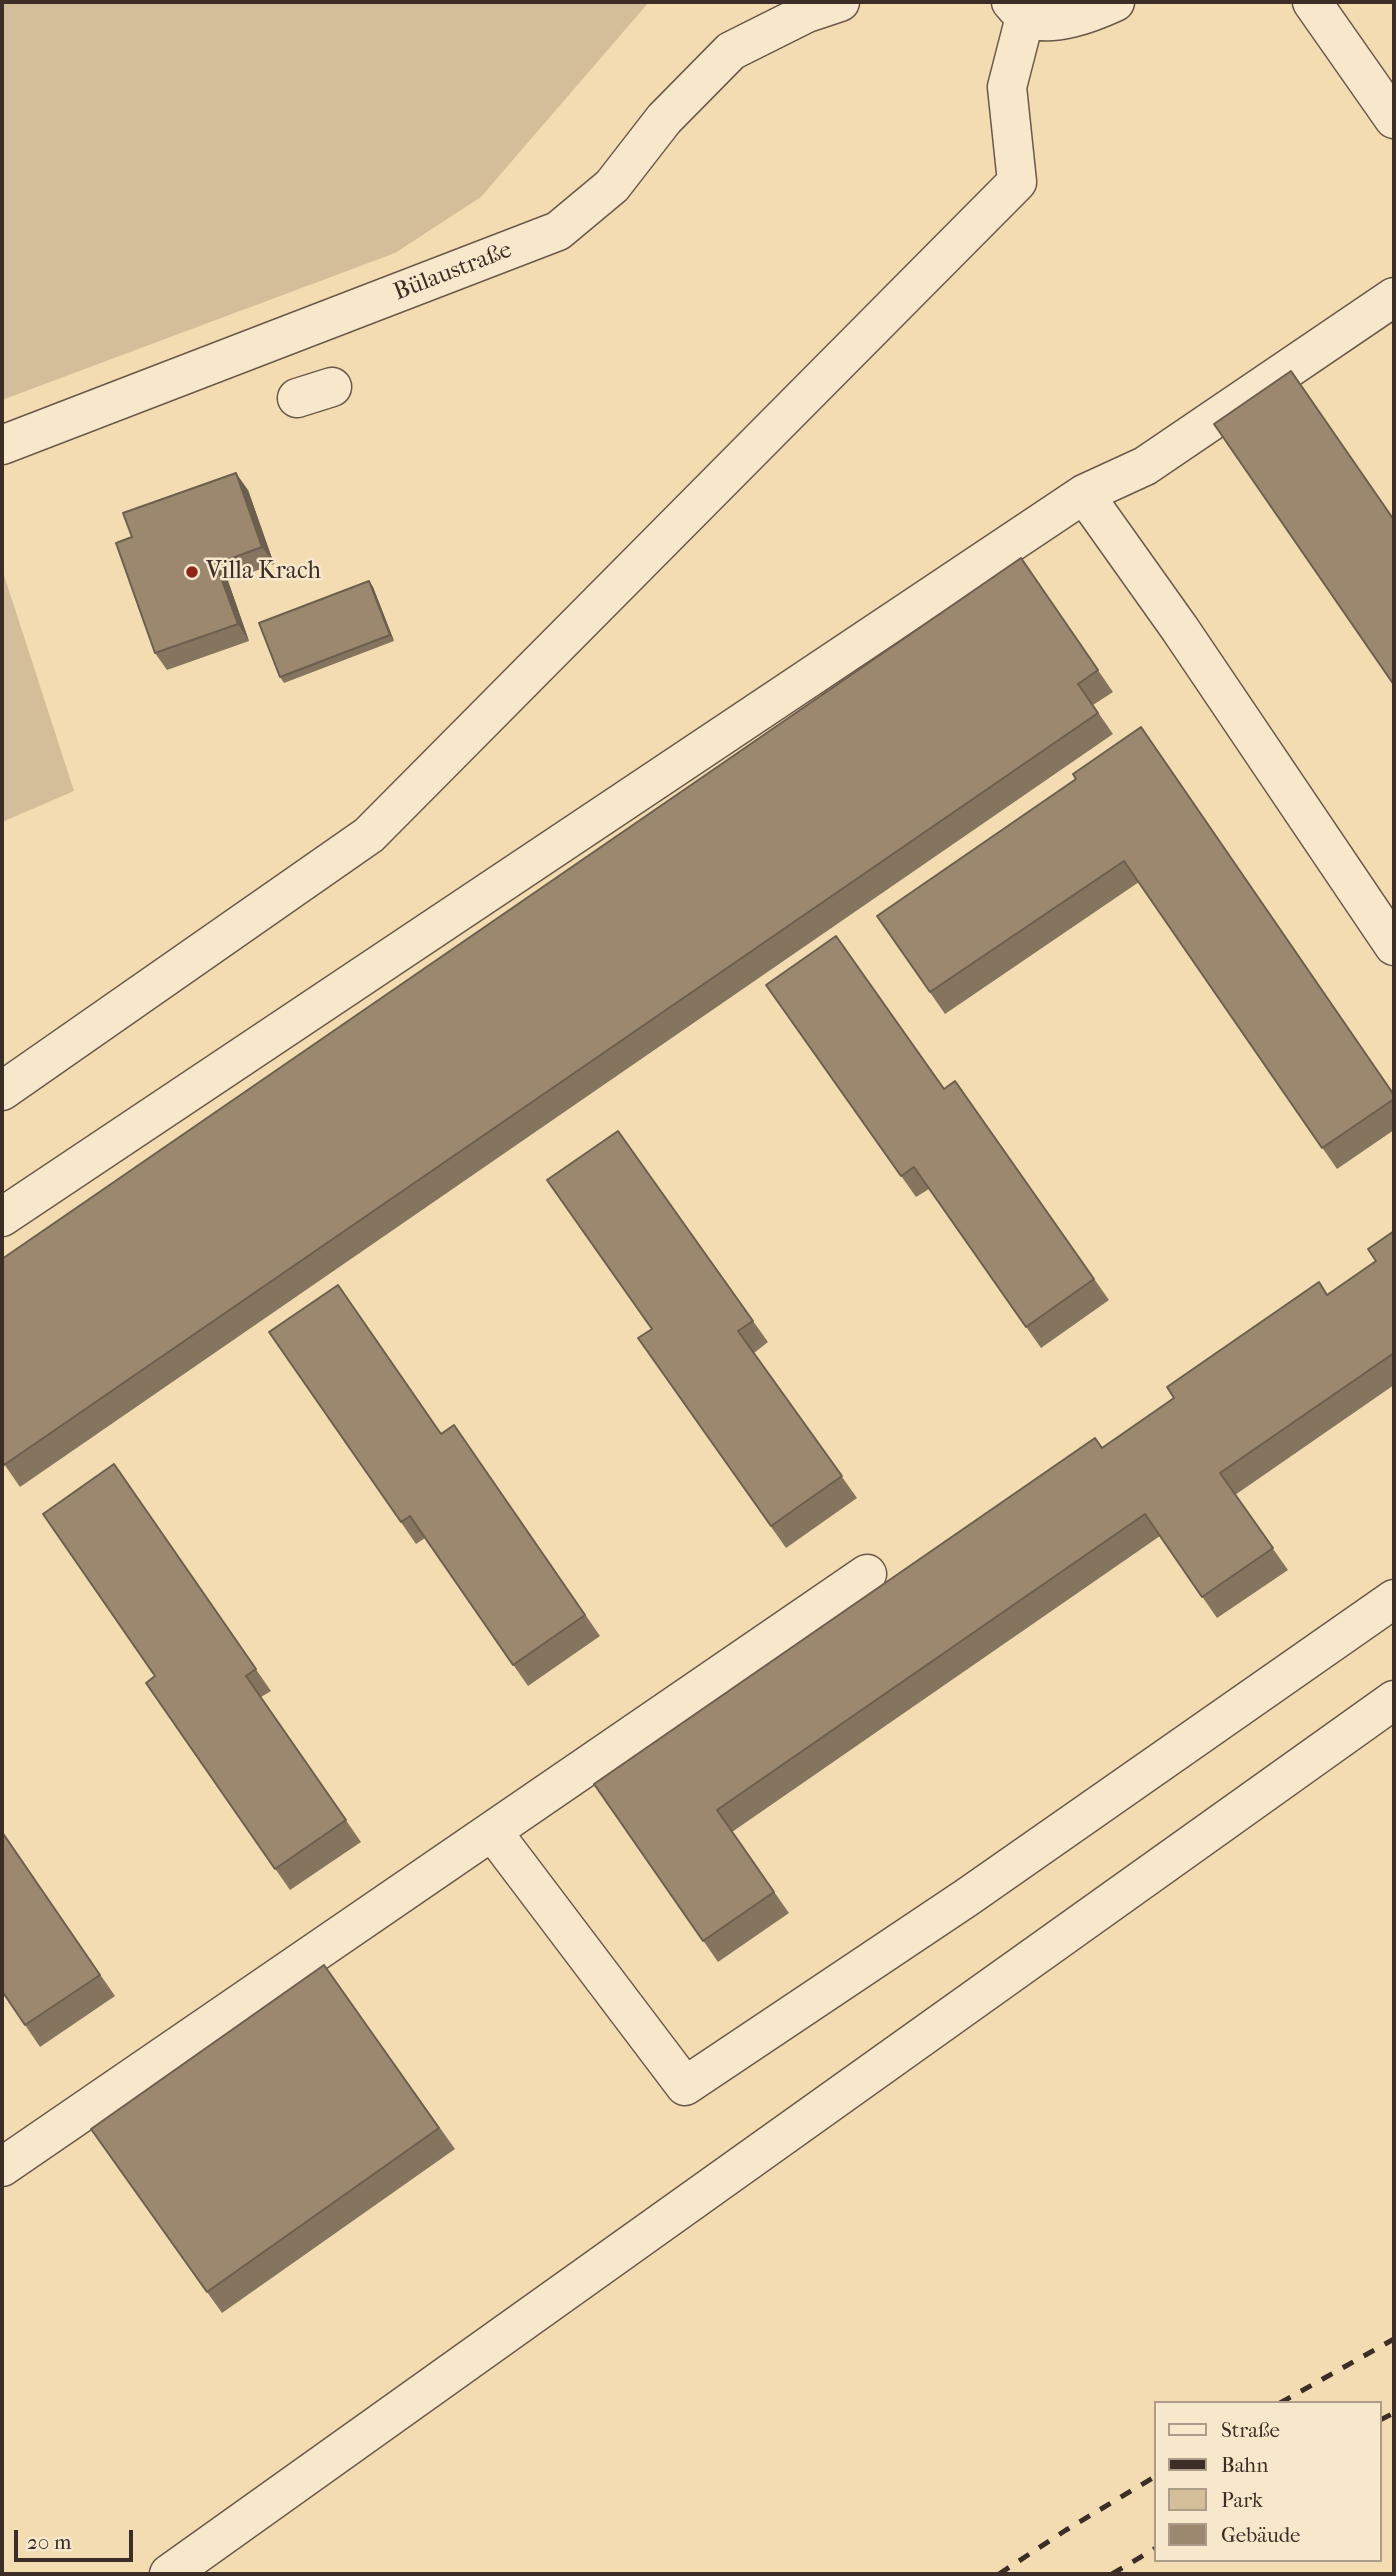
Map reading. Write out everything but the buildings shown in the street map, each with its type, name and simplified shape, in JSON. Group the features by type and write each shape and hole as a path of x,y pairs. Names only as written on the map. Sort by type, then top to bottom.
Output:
{"street":[{"name":"Bülaustraße","path":"2,445 558,232 612,186 664,119 731,51 807,13 840,2"},
{"path":"2,1091 369,835 1017,181 1007,87 1018,10 1049,21 1095,11 1115,2"},
{"path":"1312,2 1394,119"},
{"path":"2,1217 1084,494 1145,466 1394,297"},
{"path":"1084,494 1188,640 1394,946"},
{"path":"2,2167 867,1574"},
{"path":"492,1831 685,2086 966,1898 1394,1599"},
{"path":"169,2574 1394,1700"}],"green space":[{"path":"2,2 649,2 481,197 395,253 2,400"},
{"path":"2,569 74,791 2,822"}],"railway":[{"path":"1284,2401 1394,2339"},
{"path":"1382,2419 1394,2413"},
{"path":"999,2574 1154,2477"},
{"path":"1112,2574 1154,2549"}],"place":[{"name":"Villa Krach","path":"192,572"}]}
